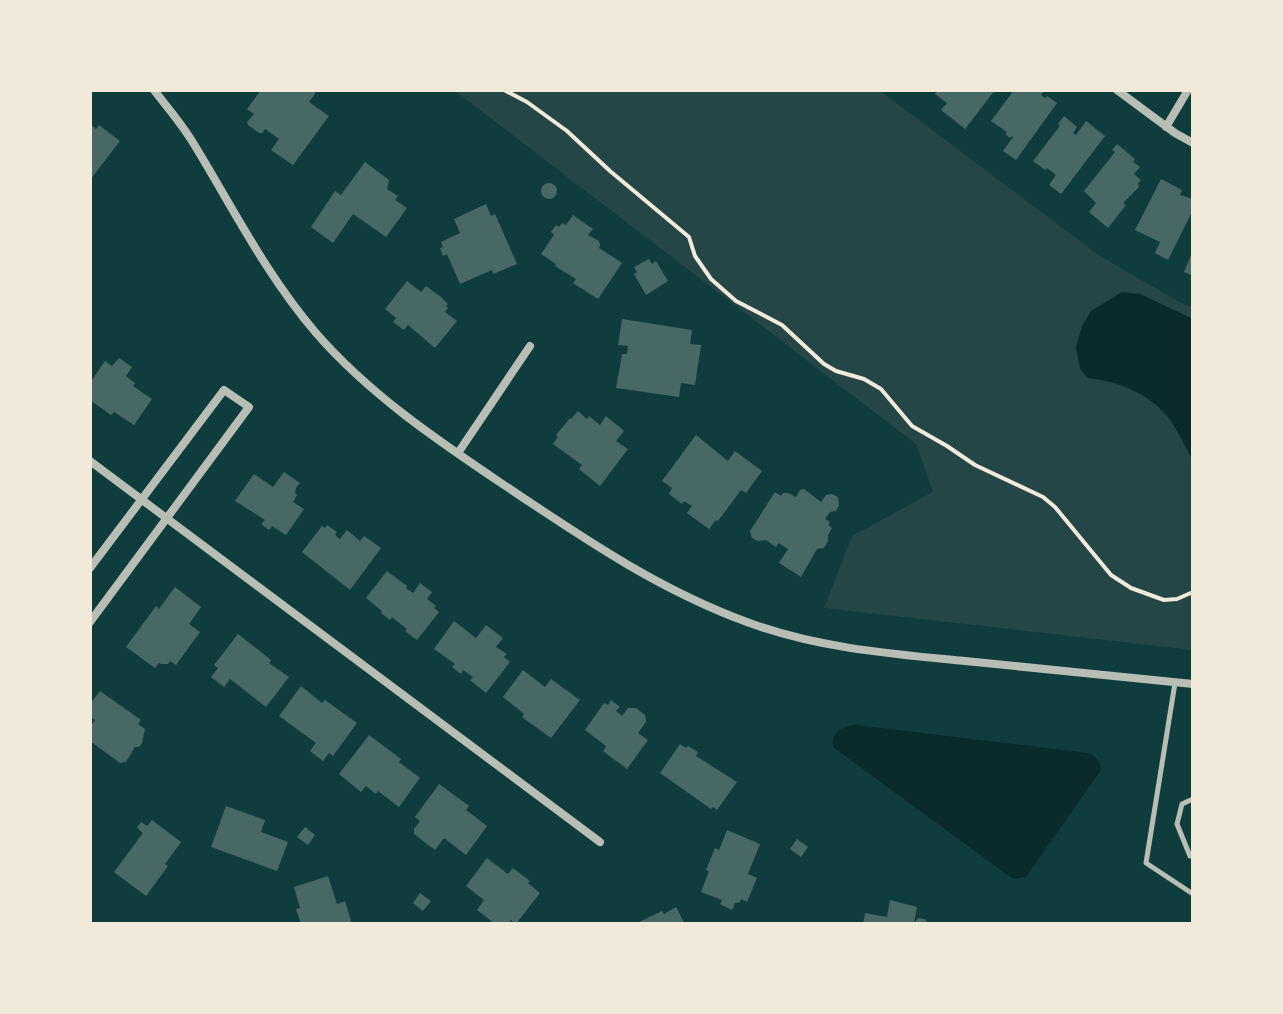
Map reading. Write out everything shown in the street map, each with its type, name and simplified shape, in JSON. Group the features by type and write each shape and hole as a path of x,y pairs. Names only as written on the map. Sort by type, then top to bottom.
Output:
{"street":[{"path":"154,90 190,138 271,274 316,334 370,386 428,432 603,551 674,592 748,623 827,645 1193,684"},
{"path":"1117,90 1193,143"},
{"path":"1166,127 1188,90"},
{"path":"458,453 530,346"},
{"path":"90,568 224,390 249,407 90,622"},
{"path":"90,461 600,842"}],"lane":[{"path":"1175,682 1146,863 1193,894"},
{"path":"1190,856 1177,824 1182,804 1193,799"}],"path":[{"path":"504,90 527,102 567,131 689,237 695,256 711,279 736,301 782,325 824,364 881,389 912,426 975,465 1043,497 1055,507 1111,575 1131,588 1164,600 1177,599 1193,592"}],"shaded area":[{"path":"454,90 879,90 1100,256 1193,307 1193,650 824,608 852,536 933,492 916,444"},
{"path":"1122,292 1140,294 1193,319 1193,461 1171,421 1151,401 1121,385 1088,378 1080,369 1076,347 1082,326 1091,311"},
{"path":"856,725 1088,753 1098,760 1101,770 1026,877 1013,879 833,747 839,730"}],"building":[{"path":"261,90 314,90 315,94 309,102 329,116 293,165 271,150 279,139 265,129 259,133 248,125 254,114 247,109"},
{"path":"938,90 995,90 965,129 941,110 947,103 935,94"},
{"path":"1014,90 1045,90 1041,95 1057,103 1016,160 1003,151 1013,137 1010,138 1005,134 1007,132 991,121"},
{"path":"1064,116 1077,127 1073,133 1076,135 1086,121 1105,136 1061,194 1049,185 1056,175 1033,161"},
{"path":"90,124 96,129 99,125 120,141 90,180"},
{"path":"1117,144 1135,159 1133,162 1140,167 1134,174 1141,180 1108,228 1089,212 1096,203 1084,191 1115,152 1112,150"},
{"path":"365,162 389,180 387,189 398,196 395,200 407,208 386,237 353,214 333,243 311,227 335,191 341,195"},
{"path":"1161,179 1182,190 1180,195 1193,199 1193,210 1168,260 1155,253 1160,242 1135,230"},
{"path":"549,183 557,191 549,199 541,191"},
{"path":"486,204 491,216 495,214 517,264 493,274 492,270 460,284 447,254 443,256 441,242 460,233 454,219"},
{"path":"573,215 593,229 588,235 599,241 599,248 622,263 598,299 573,283 576,279 541,254 554,235 551,232 556,225 566,225"},
{"path":"1193,250 1193,276 1184,272"},
{"path":"649,259 652,264 656,261 668,281 646,295 634,274 637,272 634,267"},
{"path":"407,281 421,292 426,286 441,297 448,304 445,312 457,321 435,348 408,325 404,330 393,322 396,318 385,309"},
{"path":"622,319 692,330 690,344 701,345 695,385 681,383 679,397 616,388 622,354 627,354 628,346 618,345"},
{"path":"119,358 132,367 126,376 135,383 133,386 152,399 134,425 114,412 111,415 90,400 90,383 105,361 112,366"},
{"path":"578,411 600,425 606,416 624,431 616,441 628,449 600,486 579,469 582,465 553,444 558,437 556,435"},
{"path":"696,435 728,461 735,451 762,471 746,493 741,490 709,529 687,513 692,506 684,501 682,504 669,494 672,488 662,481"},
{"path":"284,472 300,483 293,502 304,509 286,535 272,526 269,530 261,524 265,520 235,501 254,474 273,487"},
{"path":"804,489 821,502 826,495 832,494 838,497 839,505 825,519 832,528 828,541 824,548 817,549 801,577 779,563 788,549 779,543 776,547 766,540 758,541 752,538 750,531 775,492 781,496 788,493 796,497"},
{"path":"327,525 337,532 335,535 340,539 347,530 360,541 364,536 381,548 350,590 302,552 322,526 325,528"},
{"path":"387,571 413,593 420,583 432,592 427,599 439,612 417,640 366,598"},
{"path":"175,587 201,607 189,624 200,632 176,665 170,661 168,664 159,663 155,668 126,647 156,606 159,609"},
{"path":"454,621 476,638 486,625 503,638 496,647 507,654 504,657 510,662 486,693 470,680 473,677 463,670 461,674 452,667 455,664 434,649"},
{"path":"238,634 289,677 266,707 230,679 224,687 211,677 218,668 214,665"},
{"path":"523,670 545,687 551,679 580,700 551,738 522,717 524,714 503,697"},
{"path":"301,686 322,703 325,700 357,723 333,756 329,753 323,761 310,751 316,743 279,716"},
{"path":"100,691 141,720 138,724 145,729 142,743 135,747 126,762 120,763 90,741 90,727 95,720 90,716 90,704"},
{"path":"611,700 620,707 616,711 622,716 628,708 636,708 645,715 646,722 638,733 648,740 627,769 603,751 606,746 585,730 604,703 608,705"},
{"path":"369,735 420,778 399,807 366,786 361,792 339,774"},
{"path":"680,744 698,752 696,756 737,782 717,810 711,809 660,773"},
{"path":"439,784 469,806 466,810 487,826 466,855 444,838 435,850 414,834 420,821 415,817"},
{"path":"226,806 265,820 261,832 288,842 277,871 211,847"},
{"path":"152,820 181,842 146,896 114,872 143,833 137,828 141,822 147,826"},
{"path":"305,827 315,835 308,845 297,837"},
{"path":"727,830 760,844 748,874 757,878 747,902 741,899 732,910 720,904 722,900 701,892 715,848 719,850"},
{"path":"797,839 808,847 801,857 790,849"},
{"path":"487,858 508,874 513,868 540,893 516,924 511,920 508,924 495,924 477,910 484,900 466,886"},
{"path":"328,876 337,904 345,901 352,924 301,924 294,887"},
{"path":"420,893 431,901 423,911 413,903"},
{"path":"890,900 917,907 914,923 918,918 925,919 928,924 863,924 865,913 887,917"},
{"path":"676,907 685,924 635,924 662,911 664,914"}]}
